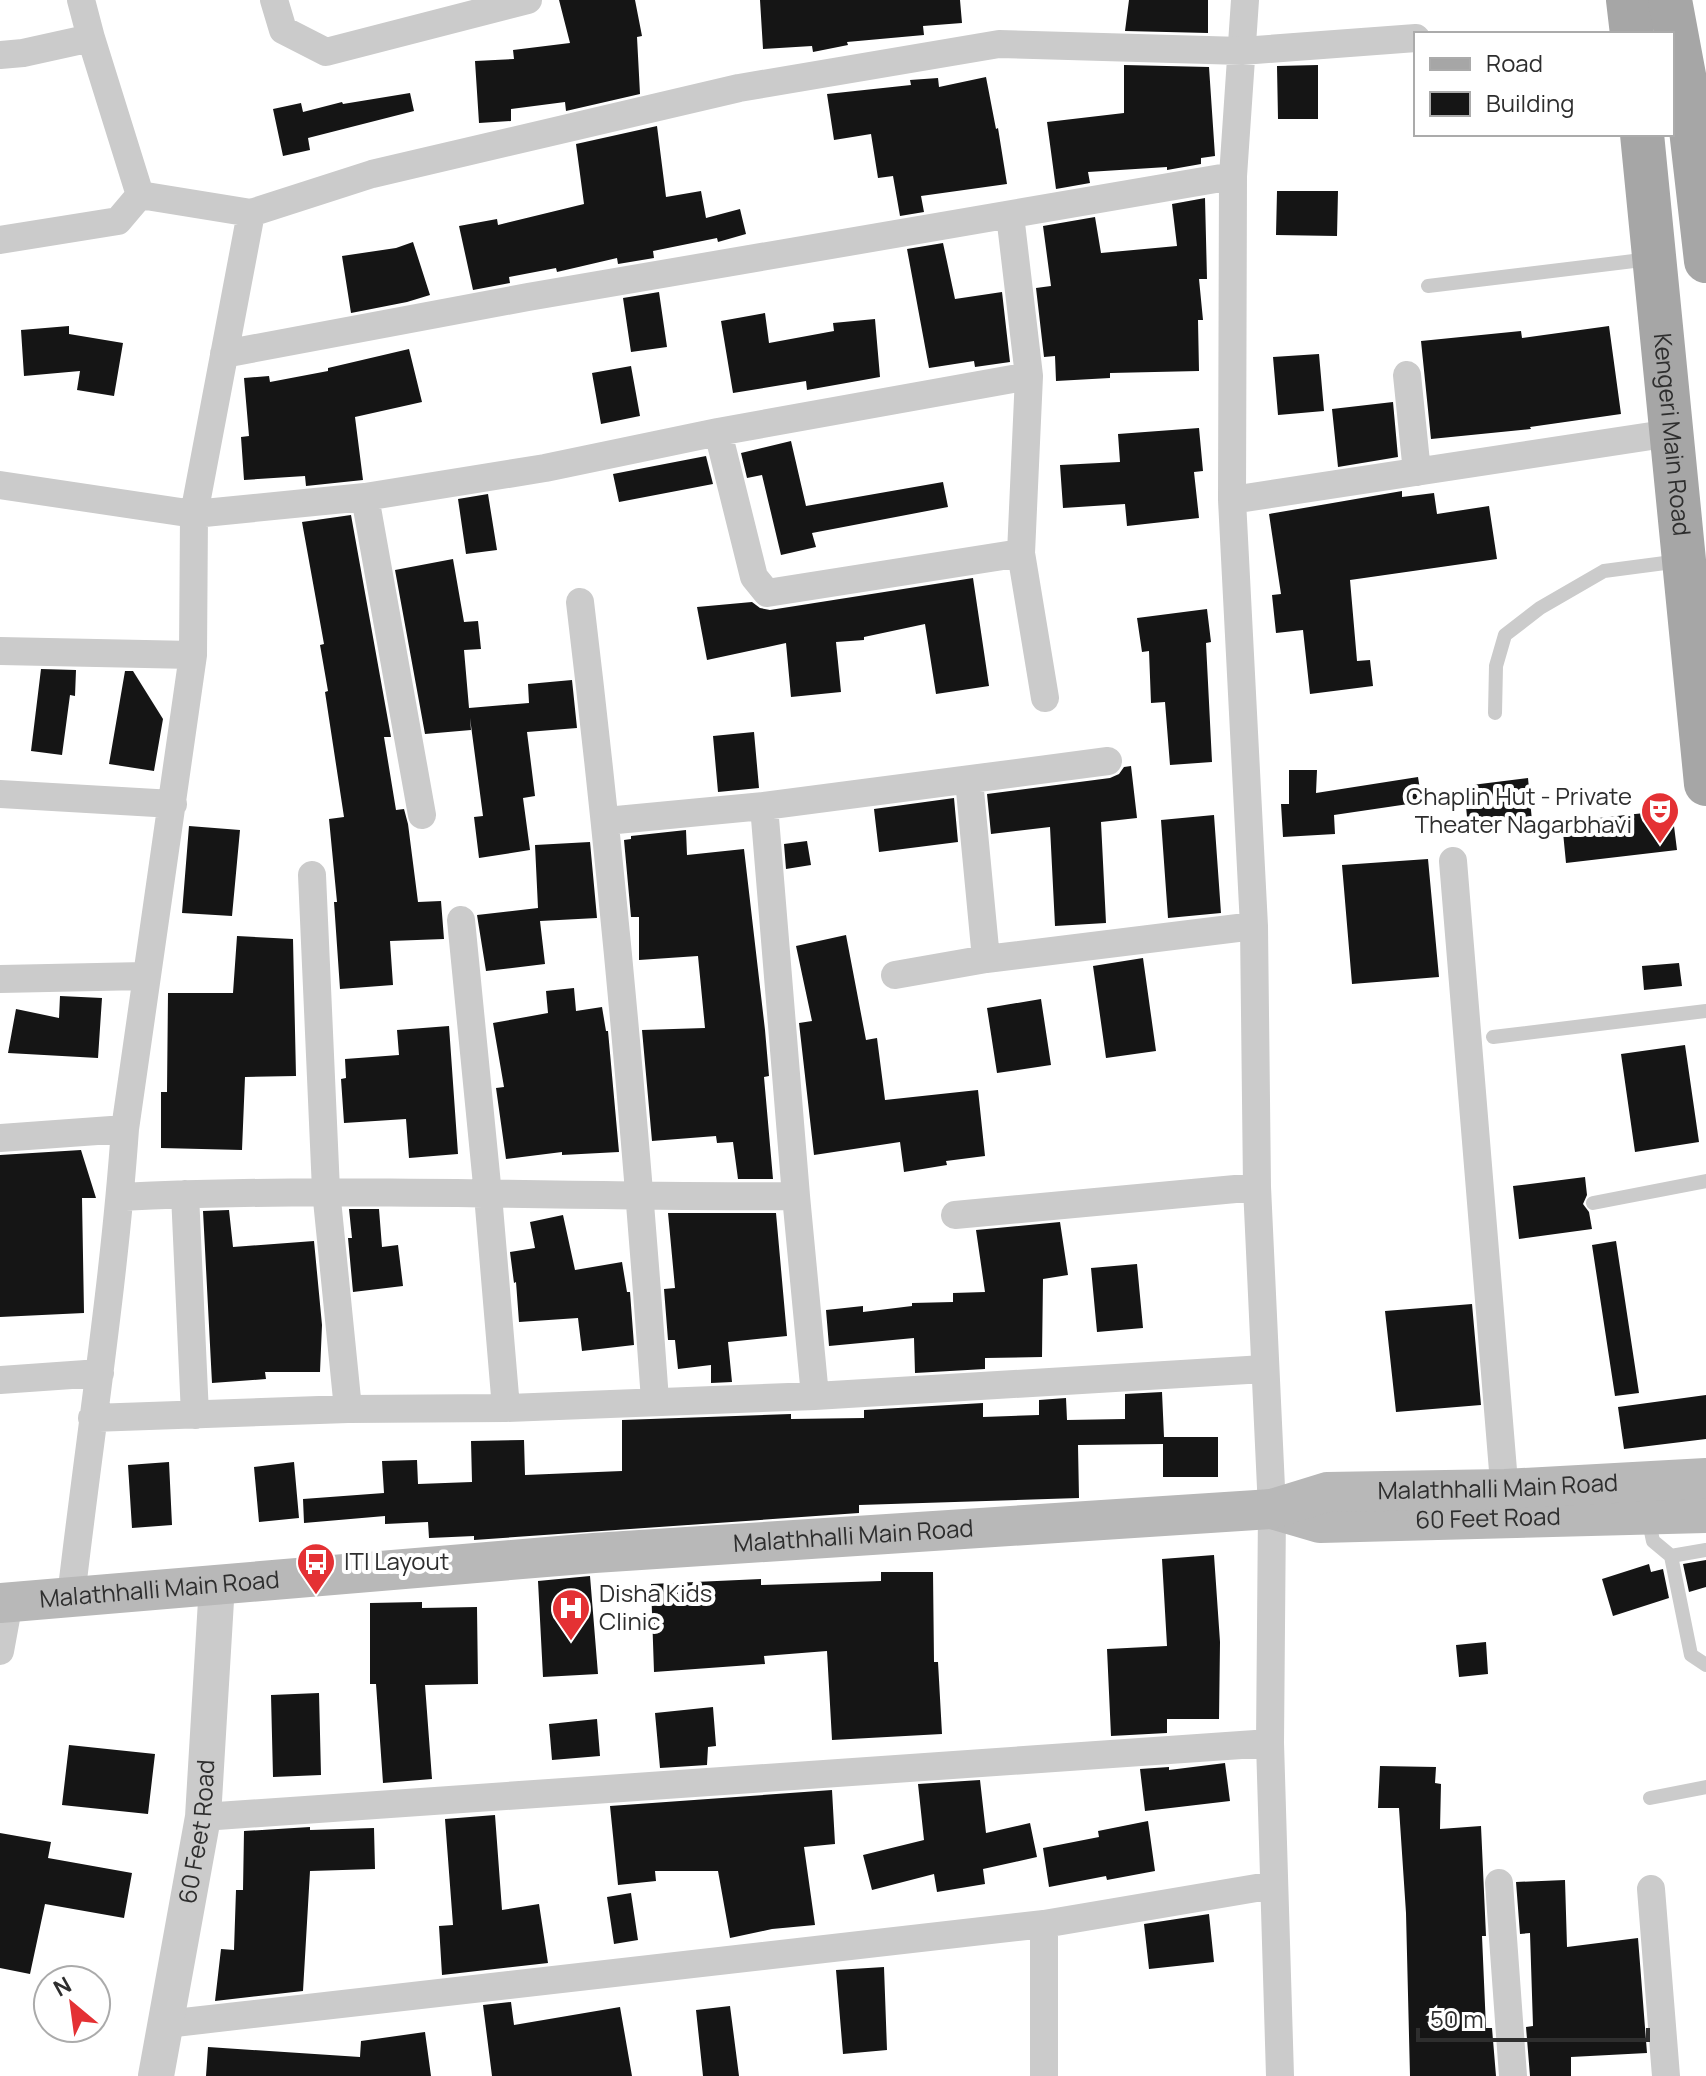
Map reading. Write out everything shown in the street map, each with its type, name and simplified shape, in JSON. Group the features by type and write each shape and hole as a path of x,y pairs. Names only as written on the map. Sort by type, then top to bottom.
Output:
{"main road":[{"path":"1628,0 1632,32"},
{"path":"1670,0 1696,85 1706,261"},
{"name":"Kengeri Main Road","path":"1642,136 1706,784"},
{"name":"Malathhalli Main Road","path":"1506,1504 1706,1478"},
{"name":"60 Feet Road","path":"1272,1509 1320,1523 1506,1504 1648,1517 1706,1513"},
{"name":"Malathhalli Main Road","path":"4,1603 609,1552 1272,1509"}],"street":[{"path":"81,0 140,195"},
{"path":"274,0 283,30 326,52 520,1"},
{"path":"1245,0 1233,176 1232,500 1254,926 1257,1187 1272,1509 1270,1743 1280,2076"},
{"path":"0,55 91,38"},
{"path":"140,195 251,213 372,174 739,88 999,44 1242,51 1414,38"},
{"path":"224,354 528,297 1233,176"},
{"path":"0,240 118,221 140,195"},
{"path":"71,1597 100,1373 125,1129 193,655 194,514 251,213"},
{"path":"1010,215 1029,376 1021,553 1045,698"},
{"path":"1407,375 1417,472"},
{"path":"0,485 194,514 365,497 545,468 718,432 1029,376"},
{"path":"718,432 754,577 767,593 1021,553"},
{"path":"1232,500 1671,433"},
{"path":"365,497 422,815"},
{"path":"580,602 606,821 641,1197 655,1400"},
{"path":"0,651 193,655"},
{"path":"606,821 764,806 1108,761"},
{"path":"969,780 986,959"},
{"path":"0,794 173,804"},
{"path":"764,806 815,1396"},
{"path":"1453,861 1506,1504"},
{"path":"312,875 326,1190 348,1409"},
{"path":"461,920 506,1408"},
{"path":"895,975 986,959 1254,926"},
{"path":"0,979 145,976"},
{"path":"0,1138 125,1129"},
{"path":"955,1215 1257,1187"},
{"path":"120,1197 326,1190 641,1197 796,1196"},
{"path":"185,1194 195,1415"},
{"path":"92,1418 348,1409 506,1408 815,1396 1264,1369"},
{"path":"0,1380 100,1373"},
{"name":"60 Feet Road","path":"156,2076 203,1817 217,1584"},
{"path":"0,1651 4,1603"},
{"path":"203,1817 1270,1743"},
{"path":"1499,1883 1513,2076"},
{"path":"166,2024 1044,1924 1274,1885"},
{"path":"1651,1889 1666,2076"},
{"path":"1044,1924 1044,2076"}],"lane":[{"path":"1428,286 1654,259"},
{"path":"1495,713 1496,666 1505,635 1540,608 1604,571 1685,561"},
{"path":"1493,1037 1706,1011"},
{"path":"1593,1203 1706,1181"},
{"path":"1648,1517 1653,1541 1671,1556 1691,1655 1706,1665"},
{"path":"1671,1556 1706,1550"},
{"path":"1650,1798 1706,1787"}],"building":[{"path":"559,0 635,0 642,36 637,37 640,94 566,111 565,102 511,109 511,121 479,123 475,61 514,59 513,50 570,43"},
{"path":"760,0 960,0 962,23 923,26 924,35 847,42 848,45 813,52 812,46 763,49"},
{"path":"1129,0 1208,0 1208,33 1125,31"},
{"path":"1124,65 1209,67 1215,156 1201,158 1201,164 1167,170 1167,167 1088,172 1090,183 1056,189 1047,122 1124,113"},
{"path":"1318,65 1318,119 1278,119 1277,66"},
{"path":"986,77 1007,184 921,196 924,212 900,216 893,176 878,178 871,134 834,140 827,94 911,85 910,80 938,78 939,87"},
{"path":"410,93 414,111 308,138 310,150 283,156 273,109 301,103 303,112 342,102"},
{"path":"657,126 666,197 701,191 706,218 740,209 746,234 718,242 717,238 653,251 654,258 618,264 617,258 557,272 556,268 509,277 510,283 473,290 459,226 497,219 498,225 584,204 576,144"},
{"path":"1277,191 1338,191 1337,236 1276,235"},
{"path":"1205,198 1207,279 1199,279 1203,320 1198,320 1199,371 1110,373 1110,378 1056,381 1055,356 1044,357 1036,288 1051,286 1043,226 1095,217 1101,253 1177,246 1172,204"},
{"path":"413,242 430,295 351,313 342,256 396,248"},
{"path":"943,243 955,299 1002,292 1010,362 975,367 974,361 929,368 907,249"},
{"path":"659,292 667,347 631,352 623,298"},
{"path":"765,313 769,343 834,331 833,323 875,319 880,377 807,390 806,381 733,393 721,321"},
{"path":"69,326 69,334 123,343 114,396 77,390 80,371 24,376 21,330"},
{"path":"1609,326 1621,414 1531,429 1431,439 1421,341 1521,331 1522,338"},
{"path":"409,349 422,402 355,417 363,480 306,486 305,476 244,480 241,437 249,436 244,378 269,376 270,382 328,371 328,368"},
{"path":"1319,354 1324,411 1278,415 1273,357"},
{"path":"631,366 640,416 601,424 592,373"},
{"path":"1393,402 1398,457 1338,467 1332,409"},
{"path":"1199,428 1203,471 1194,472 1199,518 1127,526 1125,504 1063,508 1060,465 1120,462 1118,434"},
{"path":"791,441 806,506 943,482 948,507 812,533 816,547 781,555 762,475 747,478 741,453"},
{"path":"706,456 713,484 619,502 613,474"},
{"path":"1402,491 1402,497 1434,493 1437,514 1489,506 1497,559 1350,580 1357,661 1370,660 1373,686 1310,694 1303,630 1276,633 1272,595 1281,594 1269,514"},
{"path":"488,494 497,550 466,554 458,499"},
{"path":"351,515 391,737 384,737 396,810 404,809 408,824 418,902 441,901 444,939 390,941 393,985 340,989 334,902 337,902 329,819 344,817 325,692 328,691 320,645 324,644 302,522"},
{"path":"453,559 464,622 478,621 481,649 464,650 469,708 529,703 528,684 572,680 577,728 527,732 535,796 523,798 530,850 479,858 474,817 483,816 470,718 471,730 425,734 395,570"},
{"path":"973,578 989,686 936,694 925,624 864,637 864,640 836,642 841,692 791,697 786,643 707,660 697,607 752,602 770,610"},
{"path":"1207,609 1211,642 1206,643 1212,762 1170,765 1165,702 1151,703 1149,651 1142,652 1137,618"},
{"path":"41,669 76,670 75,696 70,695 62,755 31,751"},
{"path":"125,671 133,671 163,719 154,771 109,764"},
{"path":"754,732 759,788 718,792 713,736"},
{"path":"1131,766 1137,818 1101,822 1106,923 1055,926 1050,827 991,834 987,794 1110,778 1119,774 1124,767"},
{"path":"1289,770 1317,770 1316,793 1418,777 1422,802 1334,815 1335,834 1283,837 1281,804 1289,804"},
{"path":"1528,778 1532,821 1468,827 1464,786"},
{"path":"954,798 958,842 879,852 874,809"},
{"path":"1672,810 1677,850 1566,863 1562,822"},
{"path":"1214,815 1221,913 1168,918 1161,820"},
{"path":"189,826 240,830 232,916 182,913"},
{"path":"686,830 687,855 744,849 765,1030 769,1076 764,1077 773,1179 738,1179 733,1142 717,1143 716,1136 652,1141 642,1030 705,1028 698,956 639,960 639,917 631,917 624,840 631,839 631,836"},
{"path":"807,841 811,865 786,869 784,844"},
{"path":"590,842 597,918 540,921 545,964 486,971 477,915 538,908 535,845"},
{"path":"1428,859 1439,977 1352,984 1342,865"},
{"path":"846,935 866,1040 877,1038 885,1100 978,1090 985,1156 946,1161 947,1165 904,1172 900,1142 814,1155 799,1023 812,1021 796,946"},
{"path":"237,936 293,939 296,1076 245,1077 242,1150 161,1148 161,1092 167,1092 168,993 233,993"},
{"path":"1143,958 1156,1051 1106,1058 1093,966"},
{"path":"1679,963 1682,986 1644,990 1642,966"},
{"path":"574,988 576,1011 602,1007 608,1031 619,1152 562,1155 562,1152 506,1159 496,1088 504,1087 493,1023 548,1013 546,991"},
{"path":"60,996 102,998 98,1058 8,1053 16,1009 59,1018"},
{"path":"1041,999 1051,1065 997,1073 987,1008"},
{"path":"449,1026 458,1154 409,1158 406,1119 344,1123 341,1079 346,1078 345,1059 399,1055 397,1030"},
{"path":"1685,1045 1699,1142 1635,1152 1621,1054"},
{"path":"81,1150 96,1198 82,1198 84,1313 0,1317 0,1155"},
{"path":"1585,1177 1587,1195 1583,1204 1589,1212 1592,1229 1519,1239 1513,1186"},
{"path":"349,1209 379,1209 382,1247 398,1245 403,1286 353,1292"},
{"path":"229,1210 233,1247 314,1241 322,1325 320,1372 265,1372 266,1379 212,1383 203,1211"},
{"path":"668,1213 776,1213 787,1336 728,1342 732,1382 711,1383 711,1365 678,1369 675,1340 668,1340 664,1289 675,1288"},
{"path":"563,1215 575,1270 622,1262 627,1292 630,1292 634,1345 582,1351 578,1318 519,1322 510,1252 535,1248 530,1222"},
{"path":"1060,1222 1068,1275 1043,1279 1042,1357 985,1358 985,1369 915,1373 914,1338 829,1346 826,1310 863,1306 863,1312 912,1306 912,1303 953,1302 953,1293 985,1292 976,1230"},
{"path":"1616,1241 1639,1393 1615,1396 1592,1245"},
{"path":"1137,1264 1143,1328 1097,1332 1091,1268"},
{"path":"1472,1304 1481,1405 1396,1412 1385,1311"},
{"path":"1162,1392 1164,1437 1218,1437 1218,1477 1163,1477 1163,1444 1078,1445 1079,1498 859,1505 859,1513 474,1540 474,1536 429,1538 428,1522 385,1524 385,1516 304,1523 303,1499 384,1493 382,1461 417,1460 418,1484 472,1482 471,1441 524,1440 525,1475 622,1471 622,1420 791,1414 791,1419 864,1418 864,1410 983,1403 983,1417 1039,1415 1039,1400 1066,1398 1067,1420 1125,1419 1125,1394"},
{"path":"1706,1395 1706,1439 1624,1449 1618,1407"},
{"path":"169,1462 172,1525 132,1528 128,1465"},
{"path":"294,1462 299,1518 259,1522 254,1467"},
{"path":"1214,1555 1220,1642 1219,1719 1167,1719 1167,1733 1111,1736 1107,1649 1167,1646 1162,1559"},
{"path":"1706,1560 1706,1587 1689,1592 1683,1564"},
{"path":"1649,1564 1651,1572 1663,1569 1669,1598 1613,1616 1602,1579"},
{"path":"881,1572 933,1572 934,1662 938,1662 942,1734 832,1740 827,1651 764,1656 765,1664 654,1672 651,1584 761,1579 761,1585 881,1581"},
{"path":"590,1576 598,1674 543,1677 538,1581"},
{"path":"422,1602 422,1608 477,1607 478,1684 425,1685 432,1779 383,1783 376,1684 370,1684 370,1603"},
{"path":"1486,1642 1488,1674 1459,1677 1456,1645"},
{"path":"319,1693 321,1775 273,1777 271,1695"},
{"path":"713,1707 716,1746 708,1747 707,1765 660,1768 655,1713"},
{"path":"597,1719 600,1756 552,1760 549,1724"},
{"path":"69,1745 155,1754 148,1814 62,1805"},
{"path":"1225,1763 1230,1801 1145,1811 1140,1769 1169,1767 1169,1770"},
{"path":"1380,1766 1436,1767 1435,1783 1441,1784 1440,1829 1481,1826 1486,2028 1492,2028 1496,2076 1410,2076 1406,1913 1399,1808 1378,1808"},
{"path":"980,1780 986,1833 1030,1823 1037,1857 983,1869 985,1884 937,1892 934,1874 872,1890 863,1855 924,1840 918,1784"},
{"path":"832,1790 835,1844 804,1847 815,1925 772,1929 730,1938 718,1871 655,1871 656,1881 618,1885 610,1806"},
{"path":"495,1815 502,1910 539,1904 548,1963 442,1975 439,1926 453,1925 445,1819"},
{"path":"1148,1821 1155,1871 1049,1887 1043,1848 1099,1837 1098,1831"},
{"path":"310,1827 310,1830 374,1828 375,1869 310,1871 303,1991 215,2001 221,1949 234,1950 236,1890 243,1890 244,1831"},
{"path":"0,1833 51,1842 48,1858 132,1873 124,1918 45,1904 30,1974 0,1968"},
{"path":"1565,1880 1567,1947 1638,1938 1647,2053 1571,2057 1571,2076 1530,2076 1526,2027 1533,2026 1530,1933 1520,1934 1516,1882"},
{"path":"631,1893 638,1940 614,1944 607,1897"},
{"path":"1209,1914 1214,1962 1149,1969 1144,1924"},
{"path":"884,1967 887,2050 843,2054 836,1970"},
{"path":"511,2002 514,2025 620,2007 632,2076 492,2076 483,2005"},
{"path":"730,2006 739,2076 703,2076 696,2010"},
{"path":"425,2032 431,2076 206,2076 208,2047 360,2057 361,2041"}],"place":[{"name":"Chaplin Hut - Private Theater Nagarbhavi","path":"1660,845"},
{"name":"ITI Layout","path":"316,1596"},
{"name":"Disha Kids Clinic","path":"571,1642"}]}
